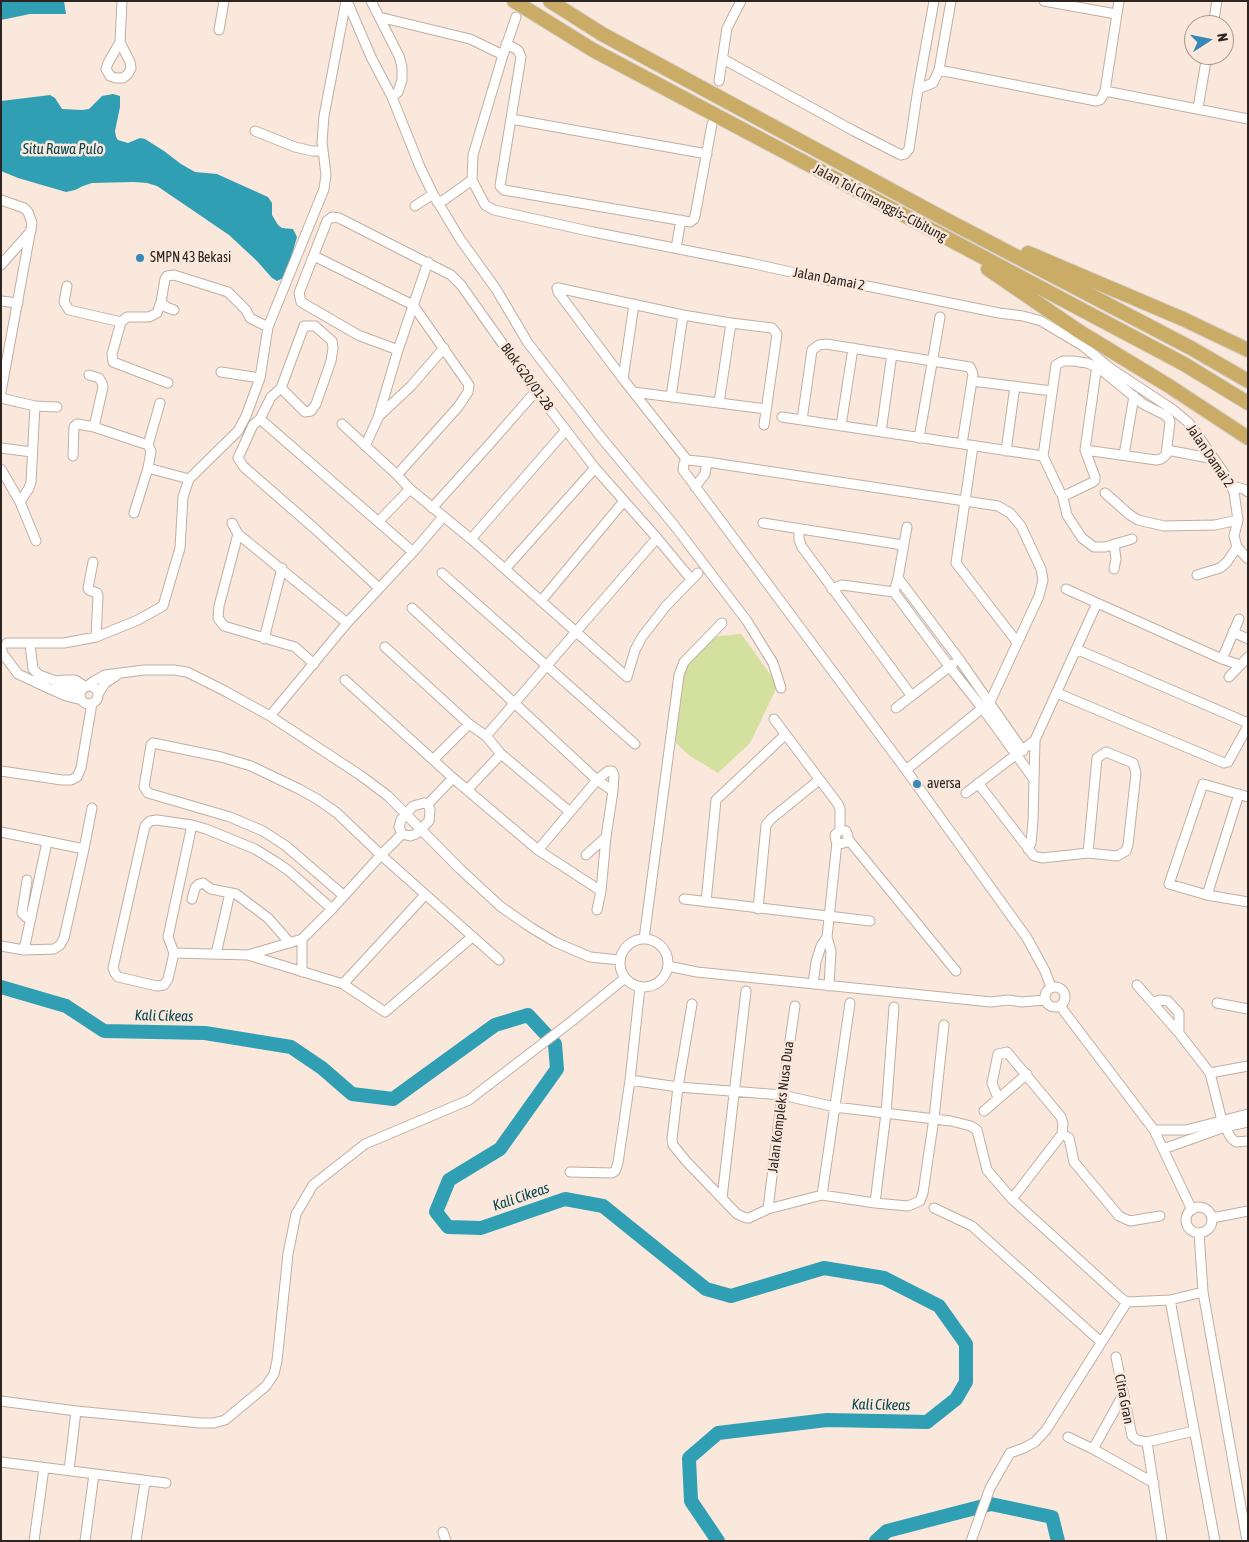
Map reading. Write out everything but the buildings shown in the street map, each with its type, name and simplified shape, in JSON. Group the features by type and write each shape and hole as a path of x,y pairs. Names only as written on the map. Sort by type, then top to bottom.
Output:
{"highway":[{"name":"Jalan Tol Cimanggis–Cibitung","path":"514,1 593,50 1184,364 1248,403"},
{"name":"Jalan Tol Cimanggis–Cibitung","path":"550,1 602,34 939,216 1191,348 1248,381"},
{"path":"939,216 1102,284 1248,350"},
{"path":"930,230 1080,332 1169,386 1248,438"}],"street":[{"path":"120,42 122,1"},
{"path":"219,30 224,1"},
{"path":"346,1 371,57 392,97 420,167 435,198 460,239 496,289 528,343 600,436 674,525 747,620 773,663 781,688"},
{"path":"120,673 105,683 98,694 97,700 87,703 30,681 18,674 3,654 4,645 64,643 96,637 138,620 163,606 180,548 183,497 188,479 238,431 246,416 260,378 268,327 324,189 326,175 322,151 322,135 325,106 346,1"},
{"path":"371,1 399,56 402,67 402,80 398,92 392,97"},
{"path":"720,81 727,28 740,1"},
{"path":"724,59 854,131 901,155 905,154 909,149 934,1"},
{"path":"918,89 933,83 939,70 951,1"},
{"path":"1044,1 1116,14"},
{"path":"939,70 1096,101 1102,97 1105,91 1119,1"},
{"path":"1215,15 1217,1"},
{"path":"378,17 470,39 503,55"},
{"name":"Jalan Damai 2","path":"516,17 506,44 473,155 472,180 485,205 494,210 593,232 1041,321 1083,346 1110,368 1189,422 1226,476 1234,492 1238,520 1234,536 1237,548"},
{"path":"928,34 944,35"},
{"path":"506,44 518,50 521,57 500,186 504,190 690,222 695,216 712,124"},
{"path":"1198,108 1205,65"},
{"path":"1105,91 1248,119"},
{"path":"511,119 707,154"},
{"path":"256,131 295,147 322,151"},
{"path":"415,206 435,198 444,200 472,180"},
{"path":"1,200 27,210 32,223 1,392"},
{"name":"Blok G20/01-28","path":"314,256 327,221 332,217 339,218 447,272 461,285 536,391 595,468 691,579"},
{"path":"676,248 681,220"},
{"path":"1,265 31,230"},
{"path":"397,475 458,406 469,390 469,386 413,305 314,256 299,293 302,303 358,335 398,350"},
{"path":"365,446 378,418 398,350 428,262"},
{"path":"168,383 113,362 112,354 121,322 127,317 150,317 157,312 167,276 174,275 228,292 246,310 250,318 268,327"},
{"path":"67,286 64,302 69,310 121,322"},
{"path":"764,425 777,334 772,328 683,315 556,289 623,379 687,460 998,506 1010,513 1021,526 1043,580 1039,596 986,705 906,770"},
{"path":"1,301 18,303"},
{"path":"161,302 166,307 174,310"},
{"path":"623,379 634,304"},
{"path":"671,397 683,315"},
{"path":"919,438 940,317"},
{"path":"719,403 731,323"},
{"path":"281,388 305,412 311,412 316,404 331,361 333,348 332,341 315,326 304,326 281,388 271,398 260,418 253,425 238,458 244,467 379,588"},
{"path":"802,420 812,350 819,345 826,344 970,367 973,374 962,444"},
{"path":"378,418 411,386 444,348"},
{"path":"841,426 852,348"},
{"path":"880,432 892,354"},
{"path":"1085,450 1161,459 1166,455 1170,422 1166,415 1143,404 1099,368 1088,363 1063,361 1056,365 1043,456 1062,494 1067,515 1082,538 1094,547 1105,547 1132,539"},
{"path":"1062,494 1066,495 1095,480 1085,450 1096,372 1099,368"},
{"path":"221,372 260,378"},
{"path":"89,375 101,380 103,387 94,427"},
{"path":"972,380 1052,391"},
{"path":"1006,451 1015,386"},
{"path":"432,508 536,391"},
{"path":"634,392 766,409"},
{"path":"1124,455 1134,396"},
{"path":"1,398 35,406 57,407"},
{"path":"134,513 148,468 151,451 148,445 160,403"},
{"path":"20,502 30,486 35,406"},
{"path":"782,417 1043,456"},
{"path":"260,418 413,552"},
{"path":"73,456 75,425 77,424 94,427 148,445"},
{"path":"342,424 410,489 471,539 627,677 638,642 653,621 698,572"},
{"path":"471,539 566,430"},
{"path":"973,446 966,502 955,559 956,565 1017,642"},
{"path":"1,448 32,452"},
{"path":"1167,450 1209,458"},
{"path":"687,460 684,463 684,470 695,486 906,770 1027,938 1045,971 1051,987"},
{"path":"695,486 705,474 707,462"},
{"path":"148,468 188,479"},
{"path":"505,569 595,468"},
{"path":"1,469 20,502 36,541"},
{"path":"1231,486 1248,492"},
{"path":"379,522 410,489"},
{"path":"1105,493 1138,520 1164,526 1215,525 1238,520"},
{"path":"541,601 624,501"},
{"path":"270,716 347,623 443,517"},
{"path":"232,523 238,534 347,623"},
{"path":"763,523 903,545"},
{"path":"894,592 907,527"},
{"path":"799,529 799,540 802,547 911,695"},
{"path":"238,534 218,618 224,626 295,647 314,664"},
{"path":"486,736 657,538"},
{"path":"1114,544 1116,559 1114,569"},
{"path":"1198,575 1220,568 1237,548 1248,558"},
{"path":"93,562 88,588 97,593 98,596 96,637"},
{"path":"264,639 282,568"},
{"path":"442,573 634,744"},
{"path":"898,578 959,659 1033,778"},
{"path":"832,589 842,585 894,592 949,666 986,705"},
{"path":"1066,589 1222,659 1240,665"},
{"path":"1028,849 1031,843 1033,821 1035,740 1097,603"},
{"path":"412,608 597,780 613,791"},
{"path":"1222,659 1239,619"},
{"path":"644,938 679,675 684,662 722,623"},
{"path":"1233,632 1248,639"},
{"path":"30,644 33,669 39,675 56,681 75,680 84,688"},
{"path":"385,647 469,724 486,736 501,754 570,812"},
{"path":"1056,693 1224,763 1228,762 1244,738 1248,724 1076,649"},
{"path":"1229,677 1248,657"},
{"path":"896,708 959,659"},
{"path":"82,700 80,694 84,688 102,676 144,670 187,672 270,716 360,775 388,796 500,906 530,927 555,942 590,957 620,960"},
{"path":"345,680 453,778 538,850 601,891"},
{"path":"50,689 94,687 98,694"},
{"path":"1,771 62,780 71,780 77,777 81,768 92,703"},
{"path":"774,719 839,807 840,830 834,838 837,842 827,937 831,951 829,986"},
{"path":"434,759 469,724"},
{"path":"706,902 716,800 786,735"},
{"path":"966,793 1035,740"},
{"path":"344,896 286,846 262,831 230,817 148,793 144,786 151,745 153,743 221,757 251,766 311,796 337,813 425,895 499,960"},
{"path":"978,783 1034,856 1042,858 1088,853 1118,856 1126,851 1128,845 1136,773 1133,763 1106,752 1096,758 1088,853"},
{"path":"468,789 501,754"},
{"path":"538,850 597,780 612,770 614,772 613,791 597,910"},
{"path":"402,834 399,827 406,813 419,804 428,804 453,778"},
{"path":"758,909 766,825 819,780"},
{"path":"1207,896 1243,796 1203,784 1169,884 1207,896 1248,901"},
{"path":"402,834 413,835 429,821 431,815 428,804"},
{"path":"1,946 24,950 54,949 60,945 64,938 92,808"},
{"path":"192,826 168,937 174,953 168,979 165,984 158,986 118,977 113,968 145,826 153,820 192,826 217,833 255,849 289,872 332,909"},
{"path":"840,830 846,831 848,839 956,971"},
{"path":"1,832 84,848"},
{"path":"248,955 302,939 402,834"},
{"path":"586,855 606,837"},
{"path":"837,842 844,843 848,839"},
{"path":"24,950 47,842"},
{"path":"27,880 22,913 31,918"},
{"path":"192,899 194,888 203,882 211,889 239,896 268,918 290,942"},
{"path":"216,954 230,894"},
{"path":"343,984 425,895"},
{"path":"684,899 870,922"},
{"path":"174,953 248,955 343,984 384,1012 472,937"},
{"path":"813,984 816,962 821,946 827,937"},
{"path":"644,938 652,940 664,949 668,966 662,979 656,984 640,987 632,984 625,978 620,970 620,960 625,947 637,939 644,938"},
{"path":"302,939 302,972"},
{"path":"816,962 831,964"},
{"path":"668,966 697,972 991,1002 1046,1000"},
{"path":"1,1401 76,1411 200,1423 214,1423 225,1420 266,1386 274,1374 288,1254 296,1214 313,1185 365,1144 469,1100 625,978"},
{"path":"1137,985 1179,1033 1210,1074 1223,1124 1234,1141 1248,1141"},
{"path":"570,1172 615,1171 618,1163 630,1080 640,987"},
{"path":"1051,987 1059,987 1064,992 1065,1000 1060,1006 1053,1007 1048,1005 1046,993 1051,987"},
{"path":"722,1198 746,991"},
{"path":"1152,1002 1168,1001 1179,1013 1179,1033"},
{"path":"822,1195 850,1003"},
{"path":"1217,1003 1248,1009"},
{"path":"692,1004 678,1087 673,1145 737,1214 749,1218 768,1209 822,1195 908,1206 920,1201 923,1193 934,1118 944,1025"},
{"name":"Jalan Kompleks Nusa Dua","path":"768,1209 795,1006"},
{"path":"1060,1006 1154,1130 1192,1210"},
{"path":"875,1203 886,1114 894,1007"},
{"path":"998,1098 992,1083 998,1054 1007,1052 1062,1116 1062,1134 1012,1199"},
{"path":"1210,1074 1248,1066"},
{"path":"984,1111 1027,1074"},
{"path":"630,1080 678,1087 782,1095 835,1107 951,1120 971,1126 976,1130 987,1170 1012,1199 1121,1298 1127,1302 1170,1300 1203,1292"},
{"path":"1163,1149 1248,1114"},
{"path":"1154,1130 1186,1130 1248,1122"},
{"path":"1062,1134 1069,1138 1074,1162 1119,1216 1130,1221 1160,1216"},
{"path":"934,1208 972,1226 1101,1342"},
{"path":"1204,1208 1209,1212 1212,1218 1209,1229 1199,1233 1194,1232 1188,1226 1187,1217 1192,1210 1204,1208"},
{"path":"1212,1218 1248,1211"},
{"path":"1199,1233 1203,1292 1247,1541"},
{"path":"1170,1300 1214,1541"},
{"path":"972,1538 990,1488 1010,1453 1035,1442 1046,1430 1127,1302"},
{"name":"Citra Gran","path":"1116,1357 1132,1436 1137,1440 1148,1442"},
{"path":"1093,1449 1123,1395"},
{"path":"69,1470 76,1411"},
{"path":"1162,1541 1148,1442 1194,1431"},
{"path":"1068,1437 1154,1483"},
{"path":"1,1462 166,1484"},
{"path":"34,1541 44,1468"},
{"path":"85,1541 94,1474"},
{"path":"136,1541 145,1482"}],"green space":[{"path":"741,634 778,685 750,743 718,773 690,756 676,743 679,676 711,637"}],"water":[{"path":"1,1 64,1 66,14 30,14 1,20"},
{"name":"Situ Rawa Pulo","path":"113,94 120,96 120,107 115,131 118,140 128,143 140,138 145,139 195,172 217,174 268,197 272,203 272,215 278,225 282,228 293,229 297,237 287,272 283,278 277,281 272,278 229,235 157,186 134,182 92,183 66,192 1,171 1,101 50,95 55,98 62,109 82,110 89,109 102,96"}],"waterway":[{"name":"Kali Cikeas","path":"1,987 66,1006 104,1031 205,1033 291,1047 322,1068 352,1094 393,1099 495,1025 528,1015 555,1044 557,1069 500,1149 449,1180 436,1212 448,1227 481,1228 565,1199 603,1206 706,1289 731,1296 824,1268 884,1278 939,1306 966,1344 966,1382 956,1399 927,1422 827,1420 718,1433 689,1458 691,1501 718,1541"},
{"name":"Kali Cikeas","path":"876,1541 887,1531 991,1504 1052,1517 1058,1541"}],"place":[{"name":"SMPN 43 Bekasi","path":"140,258"},
{"name":"aversa","path":"917,784"}]}
